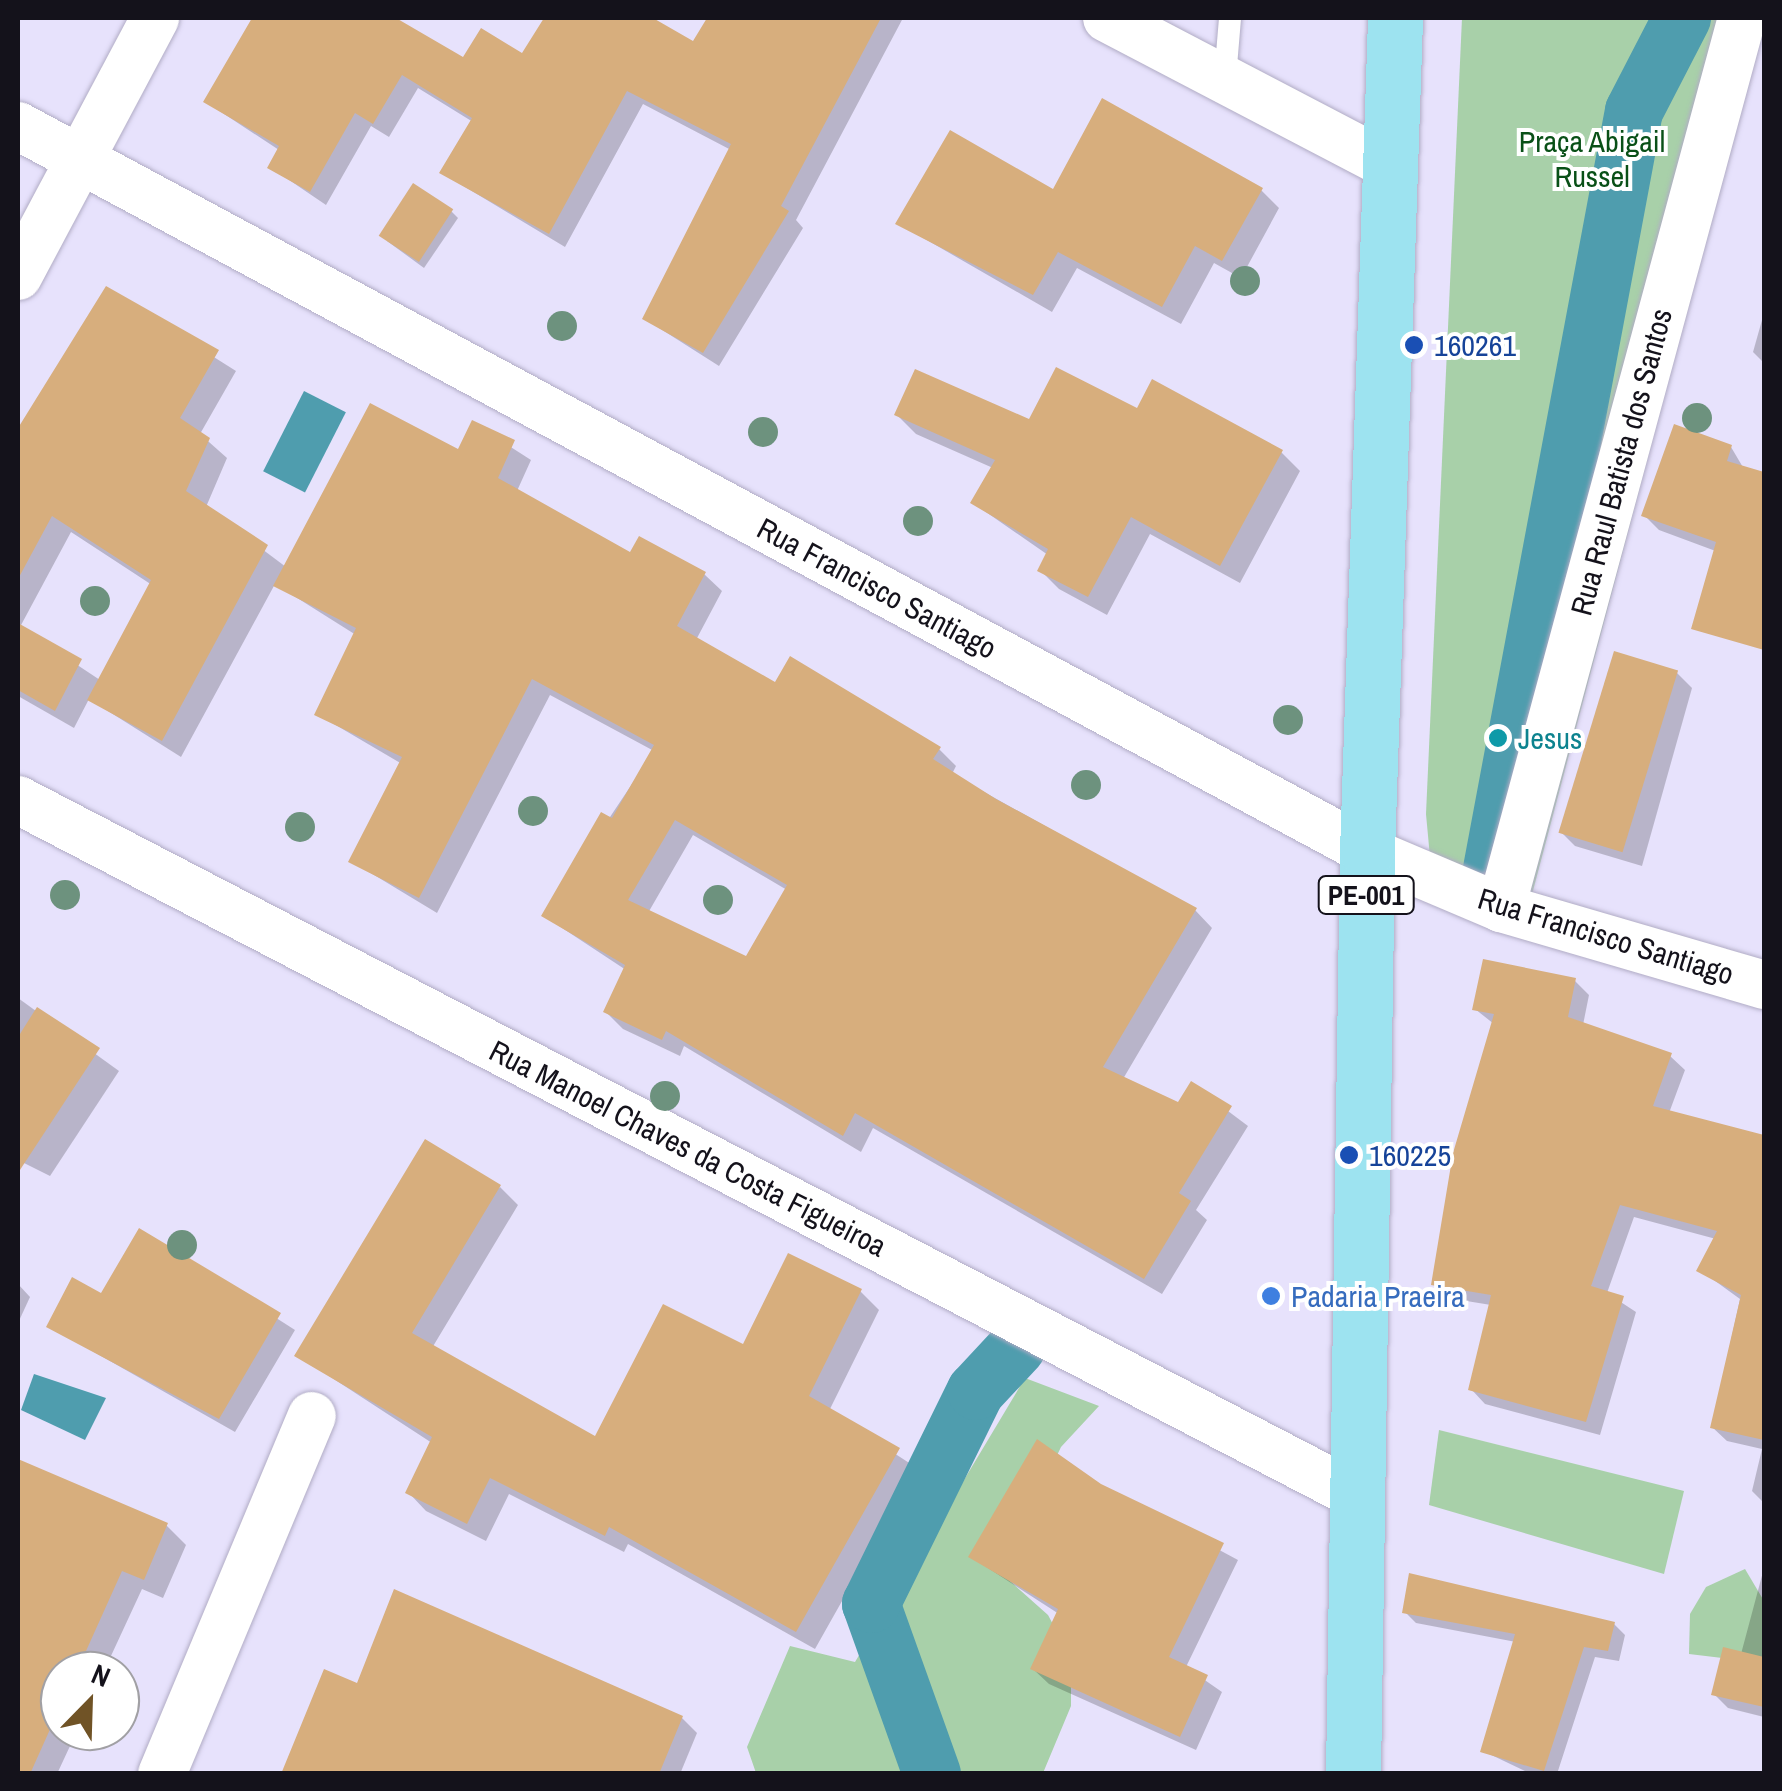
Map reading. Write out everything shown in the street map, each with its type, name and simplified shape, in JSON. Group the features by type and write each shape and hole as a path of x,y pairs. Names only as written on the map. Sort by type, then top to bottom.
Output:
{"main road":[{"name":"PE-001","path":"1353,1774 1367,851 1396,18"}],"street":[{"path":"18,276 155,18"},
{"path":"1107,18 1390,166"},
{"name":"Rua Raul Batista dos Santos","path":"1501,908 1742,18"},
{"name":"Rua Francisco Santiago","path":"18,126 1367,851 1501,908 1764,985"},
{"name":"Rua Manoel Chaves da Costa Figueiroa","path":"18,800 1358,1496"},
{"path":"162,1774 312,1416"}],"lane":[{"path":"1226,78 1230,18"}],"green space":[{"name":"Praça Abigail Russel","path":"1462,18 1764,18 1531,898 1431,868 1426,814"},
{"path":"1025,1378 1099,1406 1061,1447 1001,1573 1048,1615 1071,1658 1071,1706 1043,1773 756,1773 747,1747 790,1646 855,1662"},
{"path":"1439,1430 1684,1491 1664,1574 1429,1505"},
{"path":"1745,1569 1764,1601 1764,1663 1689,1654 1690,1614 1706,1587"}],"water":[{"path":"304,391 346,412 305,493 263,471"},
{"path":"34,1374 106,1398 85,1440 21,1410"}],"building":[{"path":"252,18 396,18 463,57 481,28 522,53 544,18 653,18 693,41 707,18 881,18 781,206 789,211 703,353 642,319 731,144 627,91 549,234 439,173 472,118 402,75 373,124 355,113 310,192 267,168 279,146 203,102"},
{"path":"1102,98 1263,188 1222,261 1195,246 1162,307 1058,252 1033,295 895,224 950,130 1053,189"},
{"path":"413,183 453,209 419,262 379,236"},
{"path":"106,286 219,350 180,418 210,438 186,491 268,545 162,741 87,700 151,580 52,516 18,579 18,428"},
{"path":"1056,367 1137,408 1152,379 1283,450 1220,566 1131,517 1088,597 1037,571 1048,549 970,503 995,460 894,415 915,369 1029,419"},
{"path":"370,403 458,449 472,420 515,440 498,478 630,552 639,536 706,572 677,626 775,682 790,656 941,747 933,759 996,799 1197,908 1103,1067 1178,1102 1191,1081 1232,1106 1179,1193 1191,1201 1144,1279 855,1113 843,1136 666,1031 662,1040 603,1012 625,965 541,916 601,812 612,818 654,745 532,679 419,898 348,862 402,757 314,715 356,628 273,586","holes":["675,820 787,885 746,956 628,900"]},
{"path":"1674,424 1732,445 1727,461 1764,472 1764,650 1691,629 1716,542 1641,516"},
{"path":"18,623 82,659 55,711 18,690"},
{"path":"1614,651 1678,671 1623,852 1558,833"},
{"path":"1483,959 1576,978 1568,1017 1672,1053 1653,1106 1764,1135 1764,1440 1710,1428 1741,1295 1696,1271 1717,1231 1620,1205 1591,1286 1624,1296 1586,1422 1468,1390 1491,1295 1431,1285 1453,1153 1494,1014 1472,1010"},
{"path":"37,1007 100,1048 18,1173 18,1037"},
{"path":"425,1139 501,1185 412,1333 595,1436 663,1304 743,1344 788,1253 862,1289 809,1396 900,1448 796,1632 609,1527 605,1536 490,1478 467,1524 405,1493 432,1437 294,1356"},
{"path":"139,1228 281,1313 219,1419 46,1327 72,1277 101,1293"},
{"path":"1037,1439 1101,1484 1224,1543 1169,1657 1208,1675 1180,1737 1030,1669 1058,1609 968,1557"},
{"path":"18,1459 168,1523 144,1580 122,1571 86,1651 40,1651 40,1751 30,1774 18,1774"},
{"path":"1409,1573 1615,1622 1608,1651 1584,1647 1544,1771 1480,1752 1515,1634 1402,1613"},
{"path":"394,1589 683,1716 659,1774 281,1774 324,1669 357,1683"},
{"path":"1723,1647 1764,1657 1764,1707 1711,1695"}],"waterway":[{"path":"1489,885 1634,111 1682,18"},
{"path":"932,1774 871,1604 976,1391 1017,1347"}],"place":[{"name":"160261","path":"1414,345"},
{"name":"Jesus","path":"1498,738"},
{"name":"160225","path":"1349,1155"},
{"name":"Padaria Praeira","path":"1271,1296"}]}
